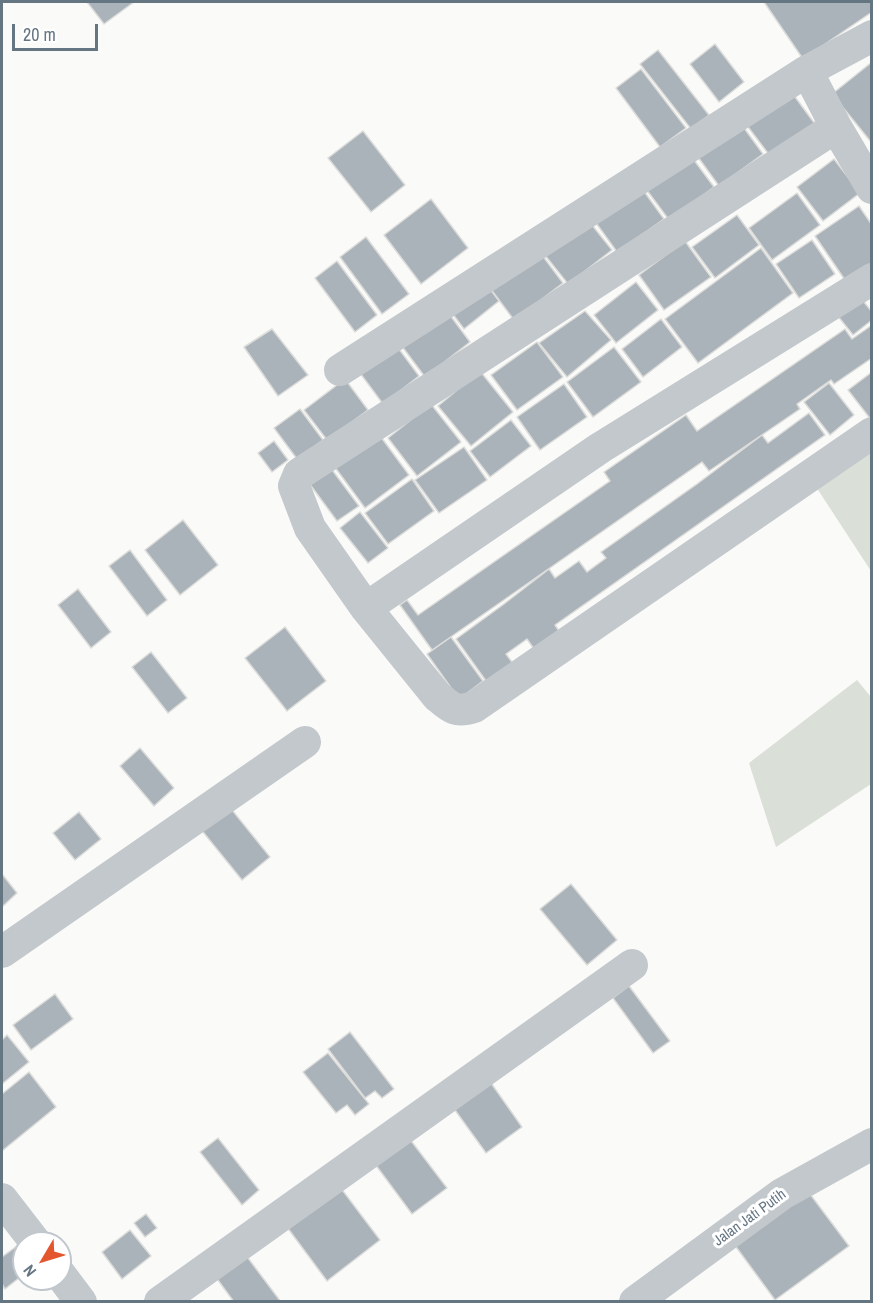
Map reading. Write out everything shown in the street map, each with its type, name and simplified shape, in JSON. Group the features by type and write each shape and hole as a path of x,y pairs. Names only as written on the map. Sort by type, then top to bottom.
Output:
{"street":[{"path":"340,370 807,71 872,36"},
{"path":"807,71 836,127 872,188"},
{"path":"836,127 299,474 294,486 310,528 366,608 437,696 450,707 462,711 474,707 872,433"},
{"path":"366,608 600,448 872,279"},
{"path":"2,952 306,742"},
{"path":"160,1302 632,965"},
{"name":"Jalan Jati Putih","path":"635,1302 782,1194 872,1144"},
{"path":"2,1199 27,1231"}],"shaded area":[{"path":"871,427 871,571 805,470"},
{"path":"857,680 871,697 871,784 776,847 749,763"}],"building":[{"path":"87,2 134,2 104,24"},
{"path":"764,2 872,2 872,12 803,59"},
{"path":"715,44 744,82 719,102 690,64"},
{"path":"658,50 709,115 691,129 640,64"},
{"path":"872,62 872,142 871,142 832,94"},
{"path":"641,69 686,128 660,147 616,88"},
{"path":"787,86 815,124 770,156 742,119"},
{"path":"739,121 763,154 719,186 695,153"},
{"path":"363,131 405,185 371,212 328,158"},
{"path":"688,152 714,187 669,220 643,185"},
{"path":"834,159 860,193 823,221 797,187"},
{"path":"638,183 664,219 617,252 591,216"},
{"path":"797,193 820,225 772,260 749,228"},
{"path":"431,199 468,248 421,284 384,235"},
{"path":"859,206 872,225 872,267 847,283 815,236"},
{"path":"737,215 759,245 715,278 692,247"},
{"path":"588,220 612,250 568,284 544,254"},
{"path":"366,237 409,294 382,314 340,257"},
{"path":"812,240 835,274 799,298 776,264"},
{"path":"685,241 711,277 664,310 639,275"},
{"path":"761,248 793,293 698,363 665,319"},
{"path":"539,251 563,283 514,320 490,288"},
{"path":"337,261 377,315 355,332 315,278"},
{"path":"484,281 499,301 464,329 449,309"},
{"path":"636,282 658,310 616,343 594,315"},
{"path":"856,292 872,312 872,320 853,335 833,310"},
{"path":"444,307 470,342 425,377 398,341"},
{"path":"585,311 611,340 567,377 539,343"},
{"path":"661,319 682,347 643,377 622,349"},
{"path":"872,325 872,358 834,384 831,380 797,404 800,409 709,471 702,462 432,650 400,605 407,600 418,615 610,481 604,472 686,415 697,431 845,329 852,339"},
{"path":"272,329 308,375 278,396 244,347"},
{"path":"537,342 563,377 517,410 491,375"},
{"path":"396,345 419,376 383,404 360,373"},
{"path":"614,347 641,382 593,417 567,382"},
{"path":"480,371 513,412 471,446 438,406"},
{"path":"872,372 872,421 848,390"},
{"path":"345,379 368,410 327,440 304,410"},
{"path":"829,383 854,415 830,435 804,402"},
{"path":"564,384 587,417 540,450 517,417"},
{"path":"431,404 461,442 417,476 388,438"},
{"path":"300,409 323,440 297,459 274,428"},
{"path":"809,413 825,435 555,625 559,631 541,659 527,639 506,654 517,669 491,688 456,639 549,569 555,578 579,561 587,572 606,558 601,552 762,435 768,443"},
{"path":"511,420 531,446 490,477 470,451"},
{"path":"378,433 409,475 365,508 334,466"},
{"path":"274,441 288,460 272,472 258,453"},
{"path":"464,447 487,480 439,513 415,480"},
{"path":"327,463 359,506 337,521 306,479"},
{"path":"412,479 434,511 388,544 365,513"},
{"path":"360,512 388,548 368,563 340,528"},
{"path":"183,520 218,565 180,595 145,550"},
{"path":"130,550 167,600 147,616 109,566"},
{"path":"78,589 111,632 91,648 58,605"},
{"path":"285,627 326,681 287,711 245,658"},
{"path":"451,637 483,681 459,699 427,654"},
{"path":"151,652 187,698 168,713 132,667"},
{"path":"140,748 174,788 154,806 120,766"},
{"path":"228,805 270,857 242,880 199,827"},
{"path":"79,812 101,839 75,860 53,833"},
{"path":"2,874 17,893 2,907"},
{"path":"571,884 617,940 587,965 540,909"},
{"path":"629,986 670,1041 653,1053 613,998"},
{"path":"55,994 73,1019 31,1050 13,1025"},
{"path":"350,1032 394,1089 382,1098 375,1091 365,1098 328,1049"},
{"path":"7,1035 29,1062 2,1084 2,1040"},
{"path":"328,1053 369,1104 355,1115 347,1105 336,1113 303,1072"},
{"path":"29,1072 56,1107 2,1151 2,1094"},
{"path":"484,1073 522,1127 486,1153 447,1099"},
{"path":"218,1138 259,1190 242,1205 200,1152"},
{"path":"409,1138 447,1188 412,1214 375,1164"},
{"path":"334,1179 380,1240 327,1281 281,1219"},
{"path":"804,1186 849,1246 775,1300 731,1240"},
{"path":"146,1214 157,1228 145,1237 134,1223"},
{"path":"130,1230 151,1256 122,1279 102,1252"},
{"path":"12,1250 12,1283 5,1289 2,1284 2,1257"},
{"path":"245,1254 281,1302 234,1302 215,1276"}]}
